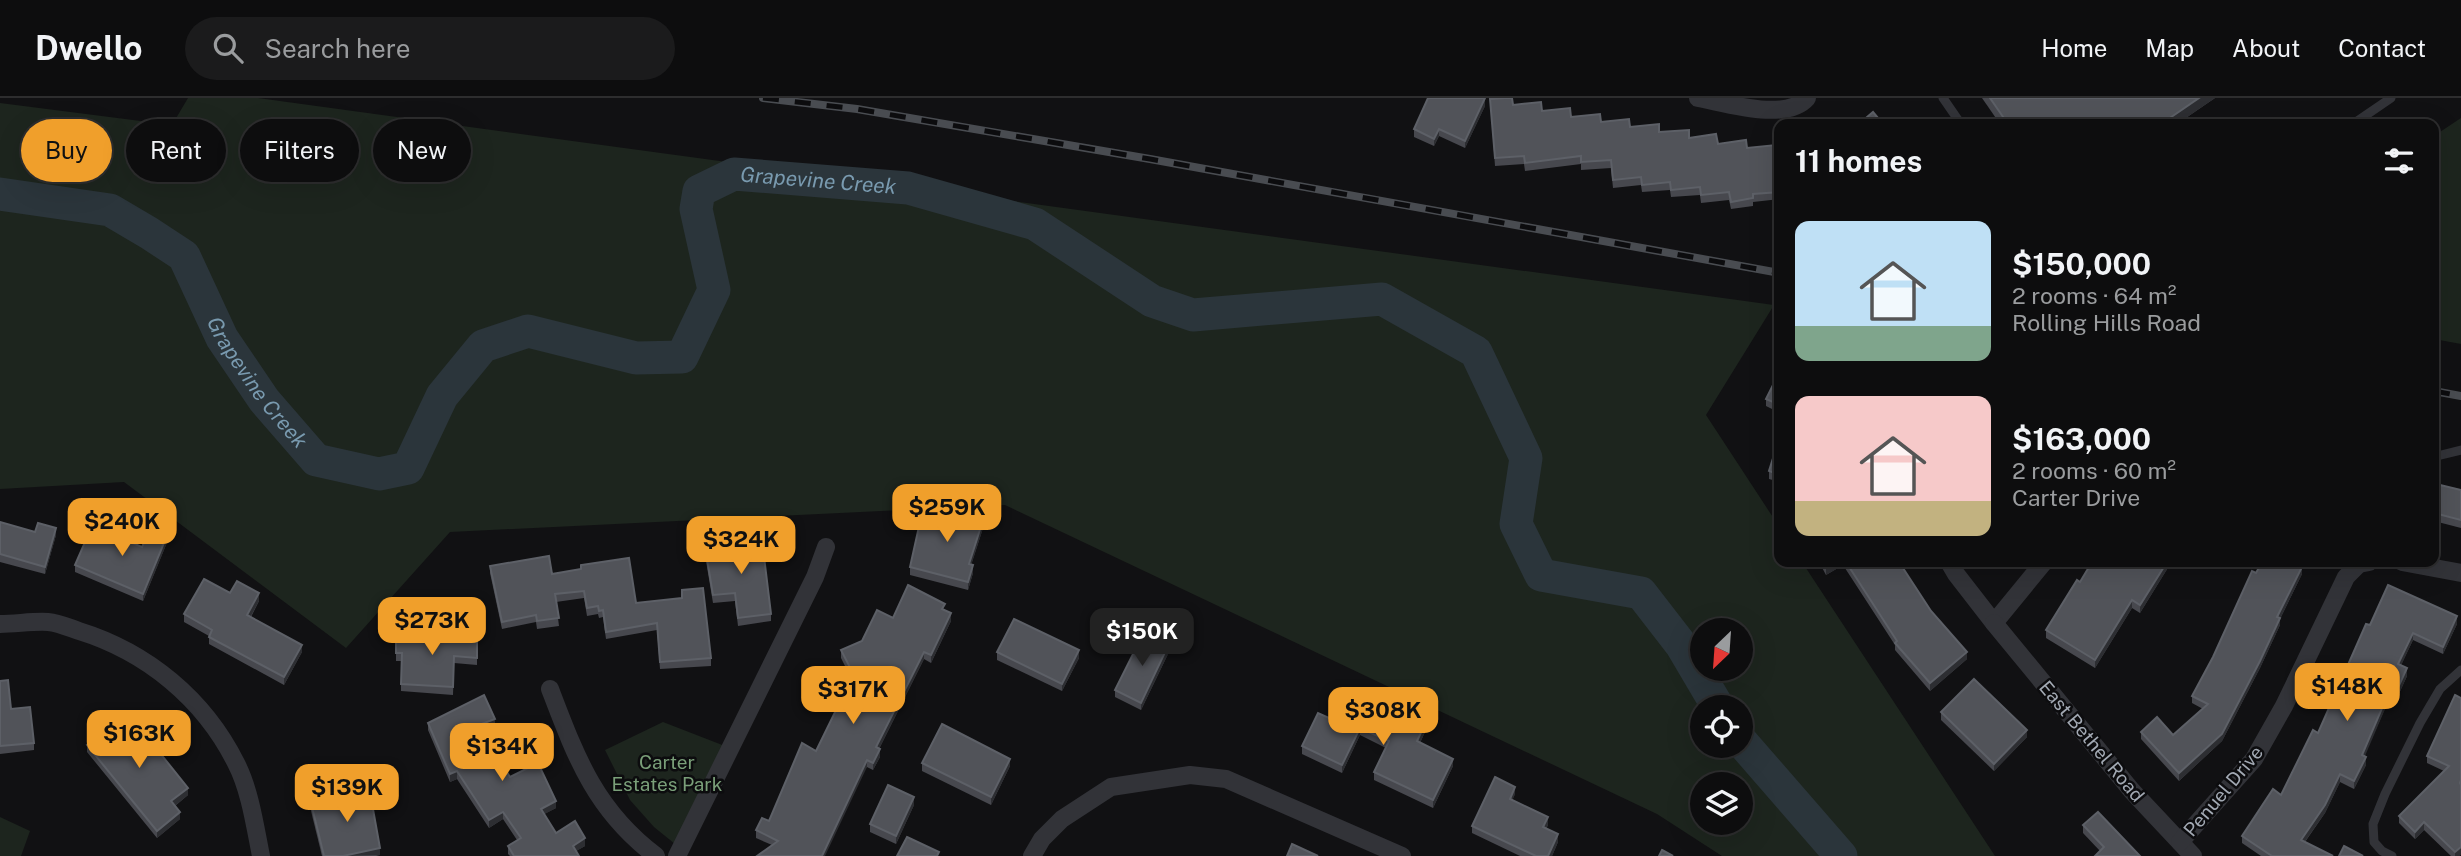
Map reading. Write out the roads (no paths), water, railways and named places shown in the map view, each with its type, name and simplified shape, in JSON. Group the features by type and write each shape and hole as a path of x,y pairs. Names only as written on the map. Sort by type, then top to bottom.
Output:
{"street":[{"path":"1698,98 1782,111 1802,104 1807,98"},
{"path":"677,856 815,577 826,547"},
{"name":"East Bethel Road","path":"1952,567 1994,623 2132,791 2193,856"},
{"path":"1994,623 2040,567"},
{"name":"Penuel Drive","path":"2180,842 2254,759 2284,706 2346,577 2356,567"},
{"path":"2430,567 2461,573"},
{"path":"0,624 50,622 101,638 148,662 182,690 209,719 237,764 252,810 261,856"},
{"path":"550,689 576,758 599,798 627,831 656,856"},
{"path":"1032,856 1042,839 1062,819 1111,788 1190,775 1226,779 1398,855"}],"lane":[{"path":"1944,98 1958,119"},
{"path":"2360,119 2391,98"},
{"path":"2439,456 2461,450"},
{"path":"2392,856 2382,851 2374,842 2373,824 2420,723 2440,689 2461,670"}],"waterway":[{"name":"Grapevine Creek","path":"0,194 110,210 184,256 222,338 264,400 316,460 379,474 408,468 442,396 483,346 528,331 636,358 682,357 714,290 696,209 699,191 734,174 908,188 1035,224 1152,301 1193,315 1382,299 1476,352 1526,458 1516,524 1541,575 1641,593 1682,646 1711,695"},
{"name":"Grapevine Creek","path":"1753,755 1841,856"}],"railway":[{"path":"763,98 857,109 1150,159 1774,272"},
{"path":"2439,392 2461,396"}],"park label":[{"name":"Carter Estates Park","path":"667,773"}]}
